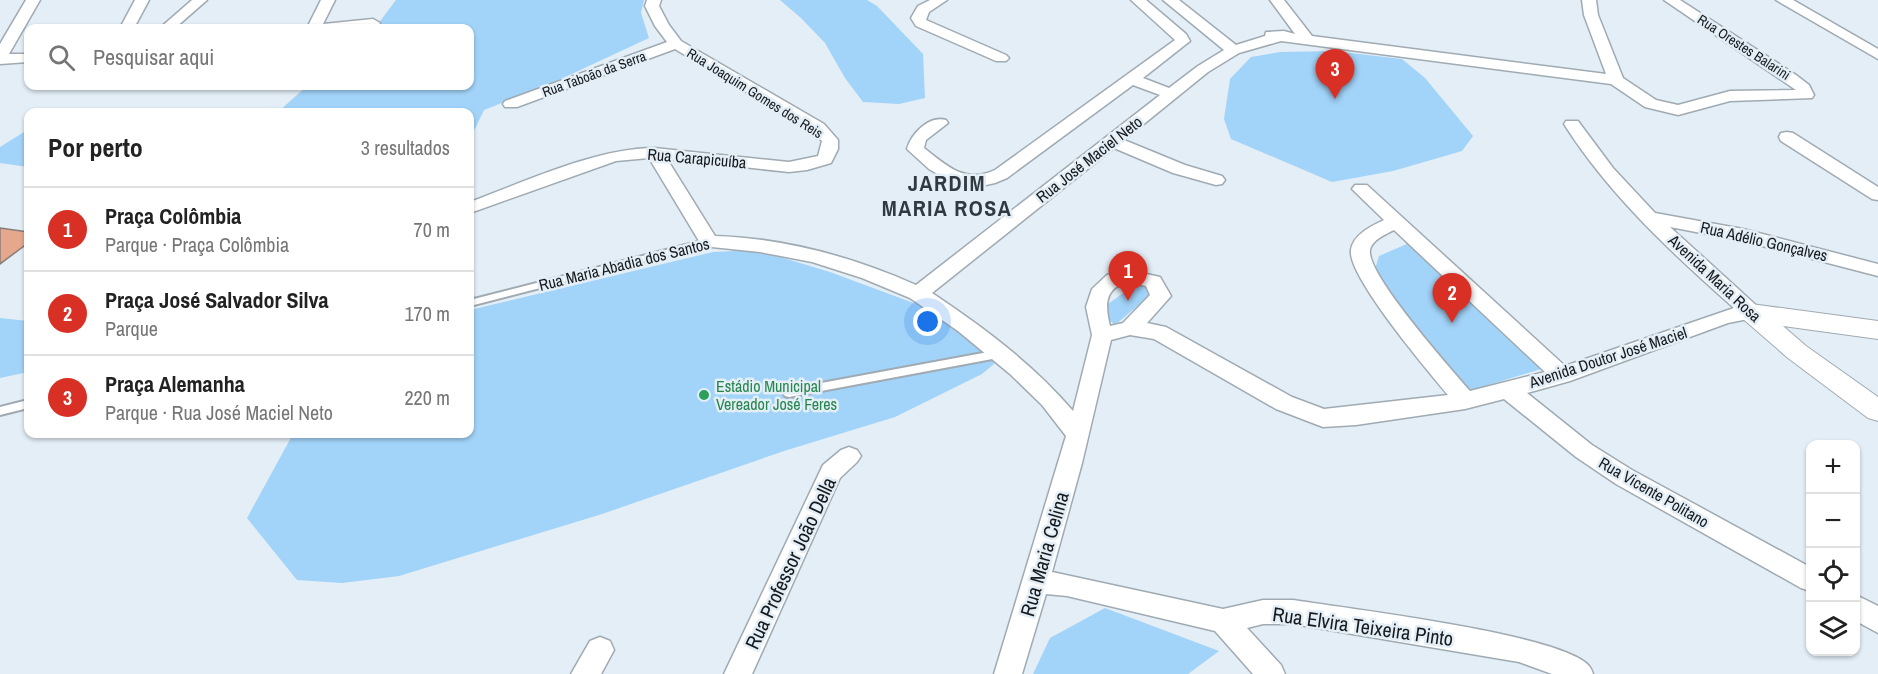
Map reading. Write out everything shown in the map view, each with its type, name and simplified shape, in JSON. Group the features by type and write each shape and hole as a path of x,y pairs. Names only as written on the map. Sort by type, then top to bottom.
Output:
{"street":[{"path":"24,58 0,58 33,0"},
{"path":"129,24 142,0"},
{"path":"172,24 200,0"},
{"path":"316,24 328,0"},
{"name":"Rua Joaquim Gomes dos Reis","path":"654,0 652,6 662,26 676,44 818,128 830,140 830,149 825,159"},
{"path":"940,0 919,13 918,18 921,23 1001,58"},
{"path":"940,123 918,138 915,150 943,171 962,180 977,183 990,181 1183,41 1178,34 1138,0"},
{"path":"1170,0 1229,47 1284,36 1616,80 1591,15 1589,0"},
{"path":"1277,0 1306,38"},
{"name":"Rua Orestes Balarini","path":"1616,80 1634,94 1666,109 1683,109 1730,96 1800,97 1806,95 1806,92 1791,78 1671,0"},
{"path":"1783,0 1878,55"},
{"path":"364,24 373,23"},
{"name":"Rua Taboão da Serra","path":"511,104 676,44"},
{"name":"Rua José Maciel Neto","path":"918,293 1229,47"},
{"path":"1131,79 1172,94"},
{"name":"Avenida Maria Rosa","path":"1572,124 1583,143 1603,168 1649,217 1797,352 1878,411"},
{"path":"1786,137 1878,195"},
{"path":"1112,141 1179,169 1216,180"},
{"name":"Rua Carapicuíba","path":"474,207 612,157 633,153 654,153 789,167 807,165 825,159"},
{"path":"654,153 709,242"},
{"path":"1361,189 1562,375"},
{"name":"Rua Adélio Gonçalves","path":"1649,217 1743,235 1878,270"},
{"path":"1397,221 1370,236 1363,244 1359,254 1362,266 1465,401"},
{"name":"Rua Maria Abadia dos Santos","path":"709,242 770,245 848,267 918,293 978,335 1058,407 1077,434"},
{"path":"1077,434 1102,335 1096,306 1097,296 1112,280 1125,276 1136,276 1153,282 1161,296 1130,328"},
{"name":"Avenida Doutor José Maciel","path":"1102,335 1130,328 1159,332 1284,403 1323,418 1356,416 1465,401 1562,375 1725,317 1751,312 1817,324 1878,330"},
{"name":"Rua Vicente Politano","path":"1507,389 1584,451 1624,477 1806,578"},
{"name":"Rua Maria Celina","path":"1008,674 1037,582 1077,434"},
{"name":"Rua Professor João Della","path":"738,674 831,472 849,456"},
{"name":"Rua Elvira Teixeira Pinto","path":"1037,582 1067,585 1223,621 1263,612 1293,612 1520,649 1551,659 1579,674"},
{"path":"1860,610 1878,621"},
{"path":"1223,621 1271,674"},
{"path":"585,674 600,650"}],"lane":[{"name":"Rua Maria Abadia dos Santos","path":"474,302 709,242"},
{"path":"789,393 999,354"},
{"path":"0,411 24,405"}],"shaded area":[{"path":"396,0 644,0 641,13 649,38 548,85 484,110 474,131 474,108 282,108 303,90 474,90 474,24 378,24"},
{"path":"780,0 867,0 877,6 923,54 925,98 899,104 863,102 845,78 825,43"},
{"path":"1333,51 1402,59 1425,78 1473,136 1462,151 1393,171 1332,182 1231,139 1224,119 1230,79 1251,57 1280,52"},
{"path":"24,132 24,166 0,163 0,147"},
{"path":"1409,243 1541,369 1469,391 1373,276 1379,256"},
{"name":"Estádio Municipal Vereador José Feres","path":"757,250 830,272 943,314 995,363 982,374 895,417 784,451 602,514 399,576 342,583 297,580 247,518 291,438 474,438 474,309 713,252"},
{"path":"1136,284 1156,290 1115,325 1098,311"},
{"path":"0,318 24,321 24,373 0,378"},
{"path":"1105,608 1219,651 1188,674 1033,674 1050,638"}],"building":[{"path":"0,228 24,231 24,246 0,264"}],"place":[{"name":"Praça Alemanha","path":"1335,99"},
{"name":"Praça Colômbia","path":"1128,301"},
{"name":"Praça José Salvador Silva","path":"1452,323"},
{"name":"Estádio Municipal Vereador José Feres","path":"704,395"}],"district":[{"name":"JARDIM MARIA ROSA","path":"947,196"}]}
